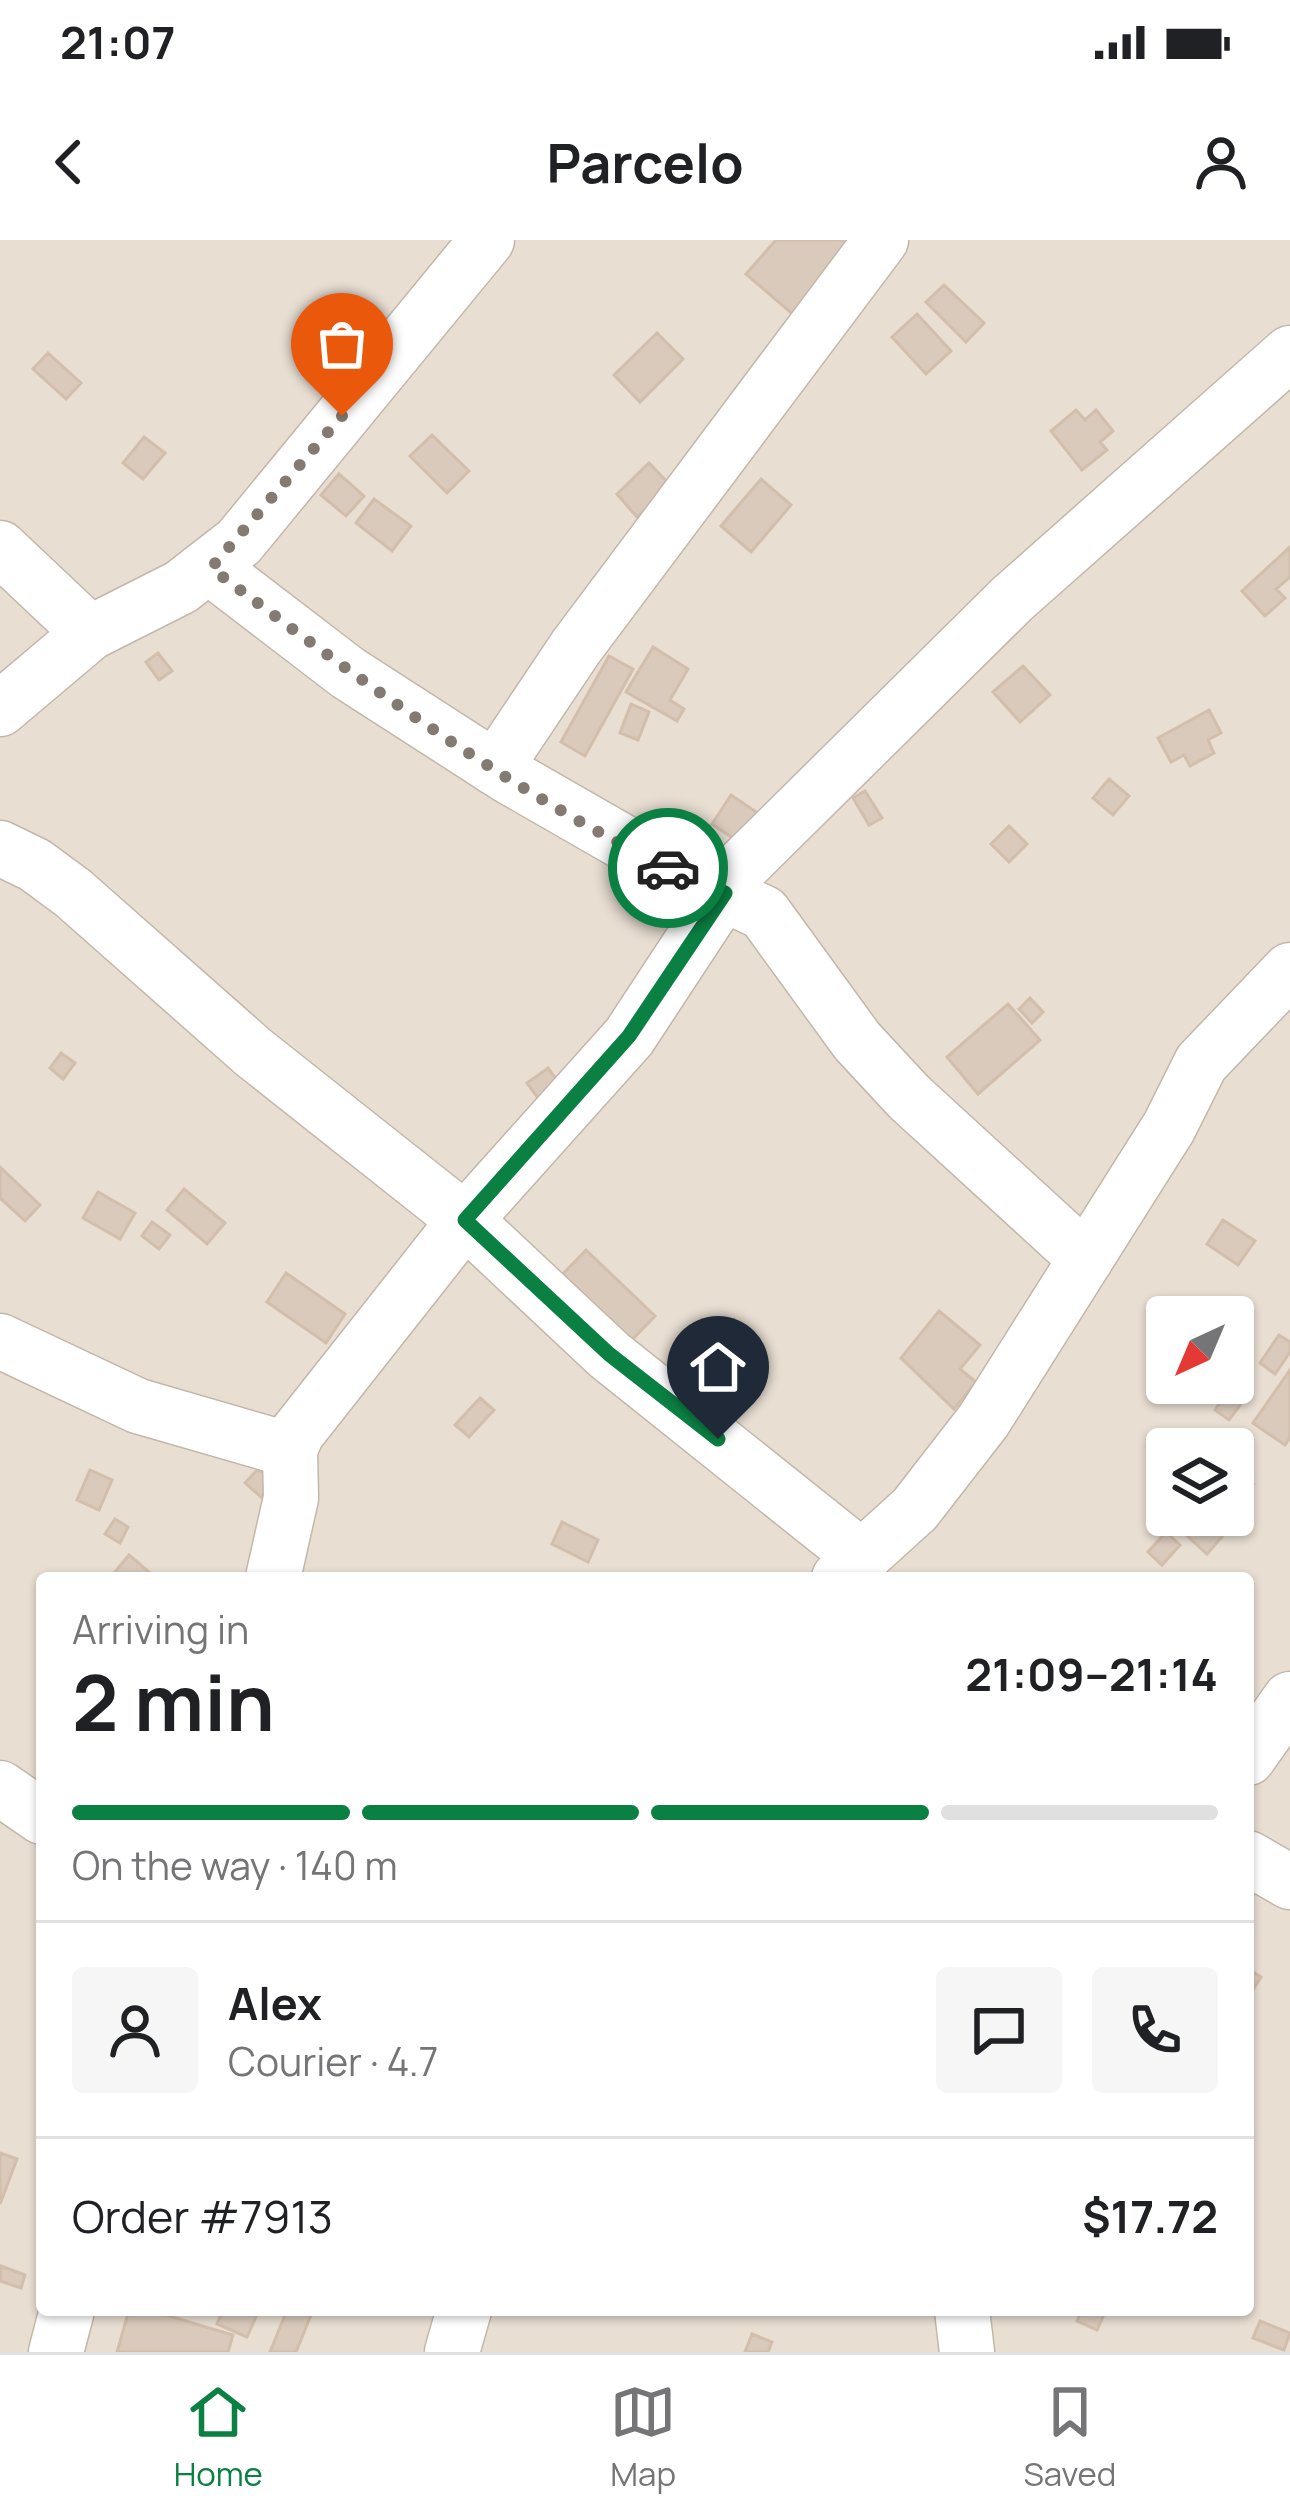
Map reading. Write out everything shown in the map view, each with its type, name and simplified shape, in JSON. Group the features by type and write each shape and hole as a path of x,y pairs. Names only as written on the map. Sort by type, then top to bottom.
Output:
{"street":[{"path":"0,710 90,633 211,568 239,542 488,240"},
{"path":"495,768 576,646 880,240"},
{"path":"275,1572 291,1498 290,1450 297,1433 465,1220 629,1036 740,868 1012,599 1290,353"},
{"path":"0,548 90,633"},
{"path":"211,568 348,673 495,768 662,865 764,913 857,1041 908,1097 1086,1259"},
{"path":"0,848 35,865 73,893 253,1052 465,1220 851,1568 916,1508 984,1420 1169,1127 1201,1063 1290,970"},
{"path":"0,1341 139,1406 290,1450"},
{"path":"1254,1750 1290,1699"},
{"path":"0,1788 36,1813"},
{"path":"1254,1861 1290,1882"},
{"path":"56,2352 65,2316"},
{"path":"452,2352 462,2316"},
{"path":"963,2316 967,2352"}],"shaded area":[{"path":"0,240 1290,240 1290,2352 0,2352"}],"building":[{"path":"776,240 842,240 854,251 796,317 746,274"},
{"path":"944,285 984,323 966,342 926,302"},
{"path":"917,314 951,351 926,374 892,337"},
{"path":"657,333 683,359 640,402 614,375"},
{"path":"48,353 81,383 66,399 33,369"},
{"path":"1076,410 1085,420 1096,410 1113,431 1100,442 1107,450 1082,470 1051,431"},
{"path":"432,435 469,471 447,493 410,456"},
{"path":"144,437 165,453 143,479 123,463"},
{"path":"649,463 671,486 637,517 617,494"},
{"path":"339,474 364,496 346,516 321,495"},
{"path":"761,479 791,505 751,552 721,526"},
{"path":"374,499 411,526 392,551 356,523"},
{"path":"1290,547 1290,577 1276,589 1285,598 1265,616 1242,591"},
{"path":"653,647 688,669 670,700 684,709 677,721 626,692"},
{"path":"158,653 172,671 159,680 146,662"},
{"path":"609,656 633,669 585,756 561,742"},
{"path":"1023,666 1050,695 1020,722 993,692"},
{"path":"631,704 649,712 638,740 620,733"},
{"path":"1209,710 1221,733 1208,740 1214,753 1190,766 1184,755 1171,762 1158,738"},
{"path":"1109,779 1129,796 1113,815 1093,798"},
{"path":"865,791 882,818 869,825 853,798"},
{"path":"731,795 762,816 743,845 712,824"},
{"path":"1009,826 1027,844 1009,862 991,844"},
{"path":"1030,998 1043,1012 1032,1023 1019,1009"},
{"path":"1008,1004 1040,1040 978,1094 947,1057"},
{"path":"61,1053 75,1063 63,1079 50,1068"},
{"path":"548,1068 561,1086 540,1101 527,1083"},
{"path":"0,1167 40,1205 25,1221 0,1198"},
{"path":"184,1189 225,1223 207,1244 167,1210"},
{"path":"98,1192 135,1213 120,1239 83,1218"},
{"path":"1223,1220 1255,1241 1238,1265 1207,1244"},
{"path":"152,1222 170,1235 159,1249 142,1236"},
{"path":"586,1250 655,1316 629,1343 560,1277"},
{"path":"286,1273 345,1314 326,1343 267,1302"},
{"path":"939,1311 980,1345 960,1369 976,1382 954,1409 901,1358"},
{"path":"1279,1335 1290,1342 1290,1352 1275,1374 1260,1363"},
{"path":"1290,1370 1290,1438 1285,1445 1253,1423"},
{"path":"480,1398 494,1410 469,1437 455,1425"},
{"path":"1219,1404 1241,1404 1229,1420 1215,1410"},
{"path":"258,1469 274,1482 261,1497 245,1483"},
{"path":"90,1470 112,1480 99,1510 77,1500"},
{"path":"115,1519 128,1527 120,1543 105,1534"},
{"path":"562,1522 598,1540 588,1562 552,1544"},
{"path":"1162,1536 1170,1536 1180,1545 1162,1565 1148,1552"},
{"path":"1187,1536 1223,1536 1207,1554"},
{"path":"129,1555 149,1572 115,1572"},
{"path":"0,2153 17,2159 0,2204"},
{"path":"1,2266 25,2275 21,2288 0,2281"},
{"path":"127,2316 169,2316 233,2335 228,2352 117,2352"},
{"path":"220,2316 256,2316 247,2337 217,2324"},
{"path":"285,2316 311,2316 296,2352 270,2352"},
{"path":"1079,2316 1103,2316 1097,2330 1077,2321"},
{"path":"1260,2321 1290,2333 1284,2350 1253,2338"},
{"path":"752,2334 772,2342 768,2352 745,2352"}],"way so far":[{"path":"342,416 239,542 211,568 348,673 508,776 668,868"}],"route":[{"path":"668,868 725,893 629,1036 465,1220 609,1354 718,1439"}]}
